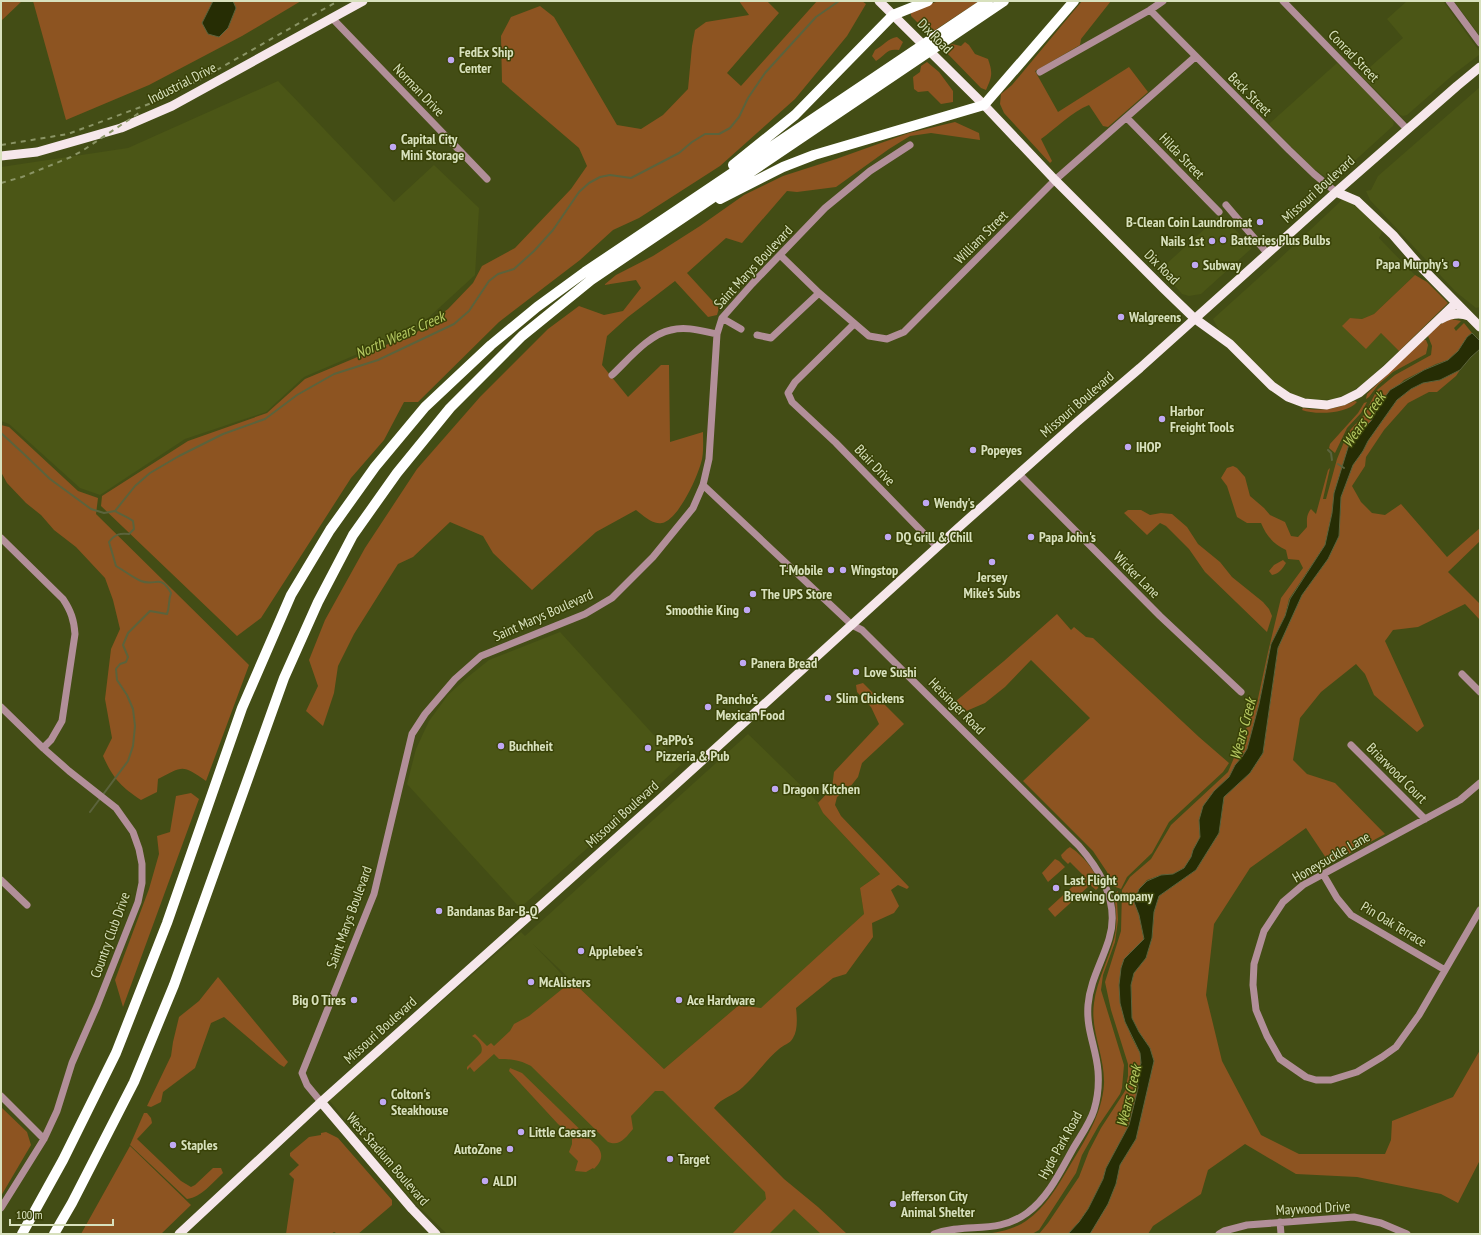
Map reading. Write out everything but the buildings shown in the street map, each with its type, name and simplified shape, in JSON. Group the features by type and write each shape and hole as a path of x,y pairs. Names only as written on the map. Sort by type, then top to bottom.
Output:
{"highway":[{"path":"680,208 795,115 893,15 928,1"},
{"path":"22,1234 63,1160 116,1053 167,923 242,708 290,595 330,530 374,467 425,407 491,345 537,307 680,208 988,1"},
{"path":"54,1234 72,1203 134,1082 174,985 284,678 318,602 353,535 397,473 450,408 522,336 591,280 1004,1"},
{"path":"672,224 783,167 814,155 984,105 1074,1"}],"main road":[{"name":"Industrial Drive","path":"1,156 37,152 121,128 172,106 363,1"},
{"name":"Dix Road","path":"879,1 913,33 1055,180 1194,318 1230,344 1272,386 1280,392 1296,400 1320,405 1335,403 1346,399 1366,388 1456,302"},
{"name":"Missouri Boulevard","path":"179,1234 320,1102 640,817 1076,422 1140,368 1194,318 1407,129 1480,67"},
{"path":"1336,192 1356,201 1393,235 1480,327"},
{"path":"1435,322 1453,314 1460,313 1469,316"},
{"name":"West Stadium Boulevard","path":"320,1102 412,1209 436,1234"}],"street":[{"path":"1040,72 1150,10 1163,1"},
{"name":"Conrad Street","path":"1283,1 1407,129"},
{"path":"1448,1 1480,43"},
{"name":"Beck Street","path":"1150,10 1195,57 1307,168 1336,192"},
{"name":"Norman Drive","path":"332,18 486,179"},
{"name":"William Street","path":"780,255 819,293 869,336 887,339 904,332 1055,180 1195,57"},
{"name":"Hilda Street","path":"1127,118 1219,212"},
{"name":"Saint Marys Boulevard","path":"320,1102 307,1085 302,1073 374,894 412,734 455,679 481,656 585,614 612,598 653,557 693,508 703,485 709,459 717,334 722,318 752,284 825,208 870,171 910,145"},
{"path":"1226,206 1267,253"},
{"path":"757,335 771,338 819,293"},
{"path":"722,318 740,329"},
{"name":"Blair Drive","path":"854,324 795,382 788,393 792,402 836,443 937,548"},
{"path":"612,375 646,343 662,333 672,329 692,329 717,334"},
{"name":"Wicker Lane","path":"1019,474 1160,616 1241,692"},
{"name":"Heisinger Road","path":"703,485 852,625 862,630 1067,834"},
{"path":"1,538 63,599 70,610 74,621 74,634 62,721 52,740 43,748"},
{"path":"1462,674 1480,692"},
{"name":"Country Club Drive","path":"1,707 69,771 108,800 116,808 133,832 142,864 142,883 138,902 97,1006 72,1063 57,1111 44,1139 1,1208"},
{"name":"Briarwood Court","path":"1351,745 1425,820"},
{"name":"Honeysuckle Lane","path":"1480,783 1460,800 1303,885 1283,902 1264,931 1254,964 1253,985 1256,1010 1267,1036 1280,1059 1306,1077 1316,1080 1331,1080 1357,1072 1396,1047 1419,1015 1480,910"},
{"name":"Hyde Park Road","path":"934,1234 958,1229 993,1228 1005,1225 1027,1214 1048,1193 1091,1119 1098,1084 1098,1070 1090,1036 1087,1013 1092,983 1110,938 1111,909 1108,893 1098,870 1089,857 1067,834"},
{"name":"Pin Oak Terrace","path":"1323,874 1336,898 1350,915 1445,970"},
{"path":"1,880 27,905"},
{"path":"1,1096 44,1139"},
{"name":"Maywood Drive","path":"1219,1234 1247,1225 1354,1217 1381,1223 1407,1234"},
{"path":"1280,1222 1281,1234"}],"shaded area":[{"path":"1,1 22,1 1,21"},
{"path":"33,1 213,1 202,23 228,28 236,8 233,1 301,1 242,36 149,85 66,120"},
{"path":"213,1 233,1 236,8 228,28 219,37 208,34 202,23"},
{"path":"739,1 767,1 779,13 727,73 741,86 817,1 862,1 866,4 847,36 795,99 720,166 639,218 613,230 580,260 499,322 418,402 404,402 384,440 351,478 261,618 237,636 101,506 102,496 188,441 267,413 305,379 417,332 448,309 473,283 482,266 515,248 571,189 587,166 579,148 502,82 501,36 511,17 540,6 554,17 617,125 641,129 663,115 688,89 695,30 706,22 749,15"},
{"path":"939,1 979,1 929,34 911,16 911,13 915,9"},
{"path":"1082,1 1111,1 1081,39 1080,45 1035,71 1058,112 1129,67 1148,92 1108,127 1103,126 1089,105 1070,116 1041,139 1052,161 1050,163 1004,113 1000,104 1001,94 1012,85"},
{"path":"1407,1 1443,1 1480,52 1479,55 1454,74 1407,115 1403,116 1400,115 1361,75 1403,38 1387,19"},
{"path":"1454,1 1480,1 1480,36"},
{"path":"897,37 903,42 899,50 891,50 876,61 872,56 875,50 891,39"},
{"path":"965,42 975,54 988,59 991,68 991,75 990,82 986,90 981,88 944,50 952,44 961,46"},
{"path":"927,62 939,72 953,91 953,102 941,104 928,91 918,92 914,89 913,77 920,72 921,66"},
{"path":"1337,63 1390,115 1394,123 1393,126 1338,176 1330,180 1310,166 1269,124"},
{"path":"278,81 394,202 434,165 479,208 475,275 416,329 304,377 266,412 185,439 100,495 80,488 9,424 1,421 1,167 128,148"},
{"path":"1480,87 1480,307 1476,308 1456,292 1370,200 1366,191 1371,190 1378,176"},
{"path":"955,122 979,133 980,140 931,133 910,136 889,149 836,187 797,192 787,191 742,243 726,238 687,273 719,308 717,315 708,317 675,281 628,317 607,336 602,365 628,397 661,365 669,365 670,442 703,432 703,456 701,463 686,498 668,520 662,523 655,523 636,510 596,532 532,590 493,553 483,536 450,522 413,557 398,564 354,634 338,666 334,693 323,726 306,711 318,686 309,660 325,620 365,548 417,469 480,397 548,329 579,306 604,315 623,311 641,288 636,280 604,285 616,275 653,256 700,226 744,195 783,176 909,133"},
{"path":"1343,199 1353,204 1381,229 1382,232 1379,238 1415,275 1374,314 1362,319 1350,318 1343,325 1366,348 1381,333 1399,351 1363,384 1349,393 1334,399 1308,399 1285,391 1276,384 1221,334 1213,319"},
{"path":"1221,214 1252,248 1201,294 1189,296 1182,294 1163,272 1163,267"},
{"path":"1415,275 1427,282 1448,303 1399,351 1381,333 1366,349 1342,326 1350,318 1362,319 1374,314"},
{"path":"1451,319 1461,321 1454,328 1456,331 1464,323 1472,333 1467,337 1458,351 1448,360 1436,364 1404,380 1379,405 1371,421 1365,427 1357,431 1350,441 1334,493 1332,513 1325,545 1289,599 1285,616 1271,644 1259,704 1247,749 1235,765 1229,777 1214,791 1199,820 1200,837 1193,850 1192,857 1184,868 1173,874 1161,875 1147,880 1139,889 1139,915 1144,940 1139,946 1129,953 1120,1003 1131,1036 1140,1053 1141,1063 1137,1077 1138,1088 1129,1125 1106,1168 1103,1179 1088,1209 1079,1222 1068,1234 1039,1234 1079,1177 1089,1151 1101,1128 1125,1091 1128,1076 1128,1064 1111,1010 1105,982 1121,931 1122,890 1130,877 1151,859 1171,825 1228,772 1257,703 1281,598 1303,568 1299,560 1288,559 1286,550 1270,539 1261,523 1247,523 1237,517 1227,486 1221,478 1227,468 1233,466 1237,468 1245,477 1250,496 1270,515 1285,522 1291,536 1298,537 1307,527 1309,511 1311,509 1316,514 1328,470 1330,468 1323,499 1326,499 1337,459 1346,437 1364,415 1377,390 1395,375 1431,355 1432,346 1428,336 1439,325"},
{"path":"1472,333 1480,341 1480,349 1460,370 1440,380 1423,383 1411,389 1397,400 1353,465 1341,497 1339,536 1328,559 1302,595 1278,648 1263,753 1250,773 1224,797 1219,833 1196,870 1159,896 1154,912 1152,938 1146,958 1134,973 1131,985 1132,1018 1139,1032 1150,1048 1154,1061 1136,1139 1120,1165 1116,1184 1108,1204 1090,1234 1068,1234 1088,1209 1103,1179 1106,1168 1129,1125 1138,1088 1137,1077 1141,1063 1140,1053 1125,1022 1120,1003 1119,985 1121,968 1124,959 1144,939 1139,915 1134,902 1139,889 1147,881 1161,875 1173,874 1184,868 1200,837 1199,820 1203,806 1214,791 1229,777 1235,765 1247,749 1259,704 1271,644 1285,616 1290,599 1325,545 1332,513 1334,493 1350,441 1357,431 1365,427 1371,421 1379,405 1390,390 1424,370 1448,360 1458,351 1467,337"},
{"path":"1423,340 1426,340 1428,345 1426,354 1393,372 1378,385 1366,399 1367,394"},
{"path":"1460,370 1456,376 1437,392 1429,392 1408,403 1384,430 1366,457 1365,466 1352,486 1361,502 1372,513 1385,515 1401,504 1447,557 1480,528 1480,541 1448,572 1480,604 1480,620 1465,604 1418,627 1393,630 1385,641 1424,726 1417,732 1374,695 1365,674 1356,664 1321,692 1300,718 1293,760 1307,774 1335,783 1385,834 1330,864 1306,828 1250,868 1214,924 1206,995 1222,1061 1261,1135 1299,1154 1385,1154 1391,1140 1392,1121 1453,1097 1480,1050 1480,1160 1458,1203 1441,1194 1357,1177 1296,1174 1245,1144 1208,1170 1201,1194 1153,1226 1148,1234 1090,1234 1116,1184 1120,1165 1136,1139 1150,1048 1139,1032 1132,1018 1131,985 1134,973 1146,958 1152,938 1154,912 1159,896 1196,870 1219,833 1224,797 1250,773 1263,753 1278,648 1302,595 1328,559 1339,536 1341,497 1353,465 1397,400 1411,389 1423,383 1440,380"},
{"path":"1355,401 1357,402 1352,406 1339,411 1315,413 1302,410 1303,408 1317,410 1330,409"},
{"path":"1367,402 1361,413 1347,428 1335,453 1329,448 1330,444 1358,413 1364,403"},
{"path":"1,425 9,427 78,491 98,498 96,514 249,665 206,781 187,769 178,769 158,779 157,792 141,800 122,786 110,770 103,756 112,738 105,699 111,649 120,629 113,600 105,578 76,547 54,530 41,515 26,503 7,483 1,472"},
{"path":"1128,510 1141,510 1150,515 1161,513 1172,514 1187,527 1198,544 1220,562 1232,577 1263,602 1269,609 1272,616 1267,632 1205,572 1189,549 1166,526 1160,523 1147,535 1124,513"},
{"path":"1283,560 1286,563 1279,572 1272,575 1269,571 1274,565"},
{"path":"1057,614 1071,630 1074,627 1086,637 1093,638 1229,763 1223,772 1169,822 1152,853 1127,877 1121,889 1113,886 1107,872 1093,851 1023,781 1090,718 1031,660 1005,687 985,703 957,715 950,706"},
{"path":"560,632 681,765 520,908 407,784 416,749 429,721 448,695 489,660"},
{"path":"863,683 904,724 862,763 858,777 850,787 837,797 835,805 841,816 909,887 907,889 898,885 891,890 899,906 894,913 872,923 873,937 846,974 833,978 796,1008 797,1019 795,1035 792,1040 774,1053 743,1087 736,1093 721,1101 714,1108 784,1179 818,1207 847,1234 821,1234 794,1209 769,1234 732,1234 766,1199 765,1192 663,1091 655,1091 631,1116 633,1129 625,1138 616,1143 608,1142 531,1066 516,1060 499,1059 494,1054 474,1072 470,1067 467,1070 467,1067 481,1053 482,1050 480,1043 472,1036 475,1034 487,1046 491,1043 494,1046 510,1031 514,1024 529,1016 572,981 664,1069 739,1005 761,1008 864,914 860,888 880,874 823,813 818,803 832,788 834,772 879,724 871,707 857,692 856,685"},
{"path":"748,734 820,804 823,813 880,874 860,888 864,914 761,1009 739,1005 664,1069 533,944 774,1197 737,1234 447,1234 414,1202 329,1100 521,932 525,936"},
{"path":"191,793 199,799 123,1007 115,980 149,889 159,854 157,836 170,832 176,796"},
{"path":"1070,847 1089,865 1096,877 1098,888 1096,890 1090,885 1055,917 1048,909 1084,876 1070,862 1068,864 1062,858 1061,855"},
{"path":"1055,859 1065,867 1048,882 1042,873"},
{"path":"1118,891 1118,920 1115,942 1103,975 1101,990 1124,1065 1120,1094 1099,1125 1082,1155 1076,1173 1039,1230 1032,1234 983,1234 1000,1232 1026,1221 1045,1203 1060,1182 1087,1137 1096,1117 1103,1095 1104,1074 1093,1013 1095,995 1112,947 1115,933 1116,916 1114,894"},
{"path":"218,977 288,1062 284,1067 279,1064 224,1017 211,1023 195,1068 163,1092 161,1102 151,1107 147,1106 171,1056 179,1017 199,1001"},
{"path":"510,1068 522,1073 598,1147 601,1153 601,1159 594,1169 593,1168 586,1172 575,1171 578,1161 569,1152 572,1144 572,1136 558,1124 509,1071"},
{"path":"1,1107 27,1132 31,1145 1,1196"},
{"path":"144,1113 147,1113 151,1118 152,1123 137,1139 181,1181 191,1187 213,1168 221,1168 223,1173 202,1193 187,1199 130,1145"},
{"path":"326,1132 338,1138 392,1200 392,1205 358,1234 338,1234 334,1232 331,1234 286,1234 294,1179 289,1174 299,1165 290,1156 290,1153 309,1137 321,1135 321,1133"},
{"path":"130,1146 191,1205 161,1234 81,1234"},
{"path":"791,1201 826,1234 759,1234"}],"waterway":[{"name":"North Wears Creek","path":"1,433 50,479 91,509 104,513 115,511 135,486 150,473 179,456 223,434 265,419 297,395 334,374 378,360 454,324 469,311 489,281 498,274 514,269 534,251 553,230 579,192 589,183 600,177 610,175 631,178 679,153 692,142 705,134 719,134 730,128 739,117 748,98 765,73 816,17 839,1"},
{"path":"1328,450 1331,453 1332,460"},
{"path":"1338,464 1344,468"},
{"path":"90,812 128,761 133,746 135,726 133,709 127,695 117,680 116,669 120,664 126,662 128,657 123,645 128,633 150,611 167,614 171,593 161,582 150,583 141,581 116,566 109,542 111,539 120,534 129,534 134,529 133,521 115,511"}],"railway":[{"path":"1,145 68,134 157,101 201,79 338,1"},
{"path":"1,183 22,177 71,157 142,111"}],"place":[{"name":"FedEx Ship Center","path":"451,60"},
{"name":"Capital City Mini Storage","path":"393,147"},
{"name":"B-Clean Coin Laundromat","path":"1260,222"},
{"name":"Batteries Plus Bulbs","path":"1223,240"},
{"name":"Nails 1st","path":"1212,241"},
{"name":"Papa Murphy's","path":"1456,264"},
{"name":"Subway","path":"1195,265"},
{"name":"Walgreens","path":"1121,317"},
{"name":"Harbor Freight Tools","path":"1162,419"},
{"name":"IHOP","path":"1128,447"},
{"name":"Popeyes","path":"973,450"},
{"name":"Wendy's","path":"926,503"},
{"name":"DQ Grill & Chill","path":"888,537"},
{"name":"Papa John's","path":"1031,537"},
{"name":"Jersey Mike's Subs","path":"992,562"},
{"name":"T-Mobile","path":"831,570"},
{"name":"Wingstop","path":"843,570"},
{"name":"The UPS Store","path":"753,594"},
{"name":"Smoothie King","path":"747,610"},
{"name":"Panera Bread","path":"743,663"},
{"name":"Love Sushi","path":"856,672"},
{"name":"Slim Chickens","path":"828,698"},
{"name":"Pancho's Mexican Food","path":"708,707"},
{"name":"Buchheit","path":"501,746"},
{"name":"PaPPo's Pizzeria & Pub","path":"648,748"},
{"name":"Dragon Kitchen","path":"775,789"},
{"name":"Last Flight Brewing Company","path":"1056,888"},
{"name":"Bandanas Bar-B-Q","path":"439,911"},
{"name":"Applebee's","path":"581,951"},
{"name":"McAlisters","path":"531,982"},
{"name":"Big O Tires","path":"354,1000"},
{"name":"Ace Hardware","path":"679,1000"},
{"name":"Colton's Steakhouse","path":"383,1102"},
{"name":"Little Caesars","path":"521,1132"},
{"name":"Staples","path":"173,1145"},
{"name":"AutoZone","path":"510,1149"},
{"name":"Target","path":"670,1159"},
{"name":"ALDI","path":"485,1181"},
{"name":"Jefferson City Animal Shelter","path":"893,1204"}],"water label":[{"name":"Wears Creek","path":"1364,420"},
{"name":"Wears Creek","path":"1243,729"},
{"name":"Wears Creek","path":"1129,1096"}]}
